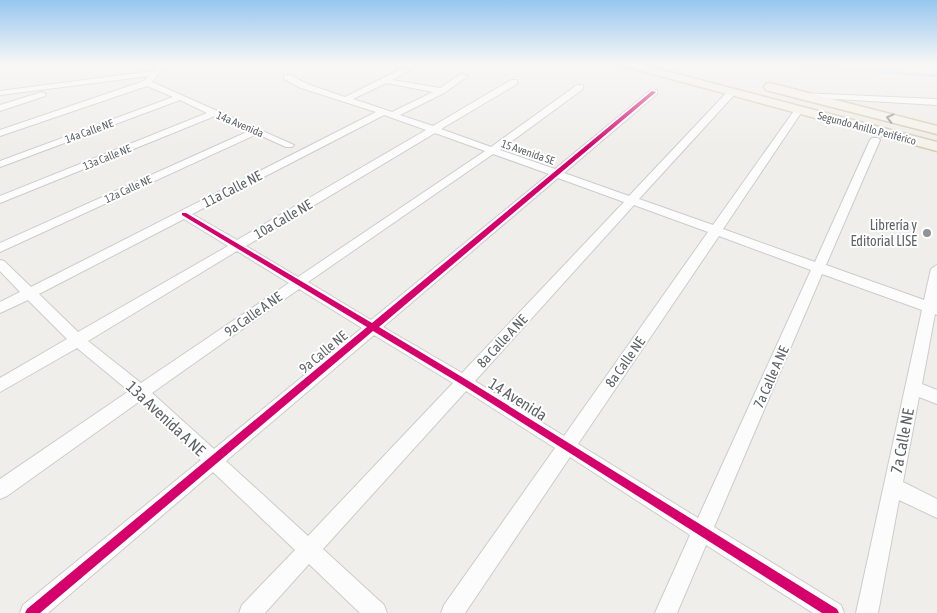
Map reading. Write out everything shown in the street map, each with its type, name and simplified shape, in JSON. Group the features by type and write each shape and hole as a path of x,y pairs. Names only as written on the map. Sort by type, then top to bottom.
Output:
{"main road":[{"name":"Segundo Anillo Periférico","path":"732,92 799,102 937,130"},
{"name":"Segundo Anillo Periférico","path":"774,92 799,102 937,147"}],"street":[{"path":"0,108 51,92"},
{"path":"0,133 122,92"},
{"name":"14a Avenida","path":"165,92 289,145"},
{"name":"15 Avenida SE","path":"323,92 436,130 933,309"},
{"path":"347,99 363,92"},
{"name":"11a Calle NE","path":"0,308 388,113 440,92"},
{"name":"10a Calle NE","path":"0,386 498,92"},
{"name":"9a Calle A NE","path":"0,490 298,282 492,151 574,92"},
{"name":"9a Calle NE","path":"32,613 654,92"},
{"name":"8a Calle A NE","path":"250,613 732,92"},
{"name":"14a Calle NE","path":"0,164 178,98"},
{"path":"799,102 937,102"},
{"name":"8a Calle NE","path":"452,613 716,231 799,102"},
{"name":"13a Calle NE","path":"0,200 214,113"},
{"name":"12a Calle NE","path":"0,248 256,131"},
{"name":"7a Calle A NE","path":"666,613 875,140"},
{"name":"14 Avenida","path":"184,214 464,382 834,613"},
{"name":"13a Avenida A NE","path":"0,264 77,340 140,392 376,613"},
{"name":"7a Calle NE","path":"867,613 913,387 933,309 937,269"},
{"path":"913,387 937,397"},
{"path":"893,487 937,510"}],"cycle path":[{"path":"31,613 654,92"},
{"path":"184,214 464,382 833,613"}],"place":[{"name":"Librería y Editorial LISE","path":"927,233"}]}
